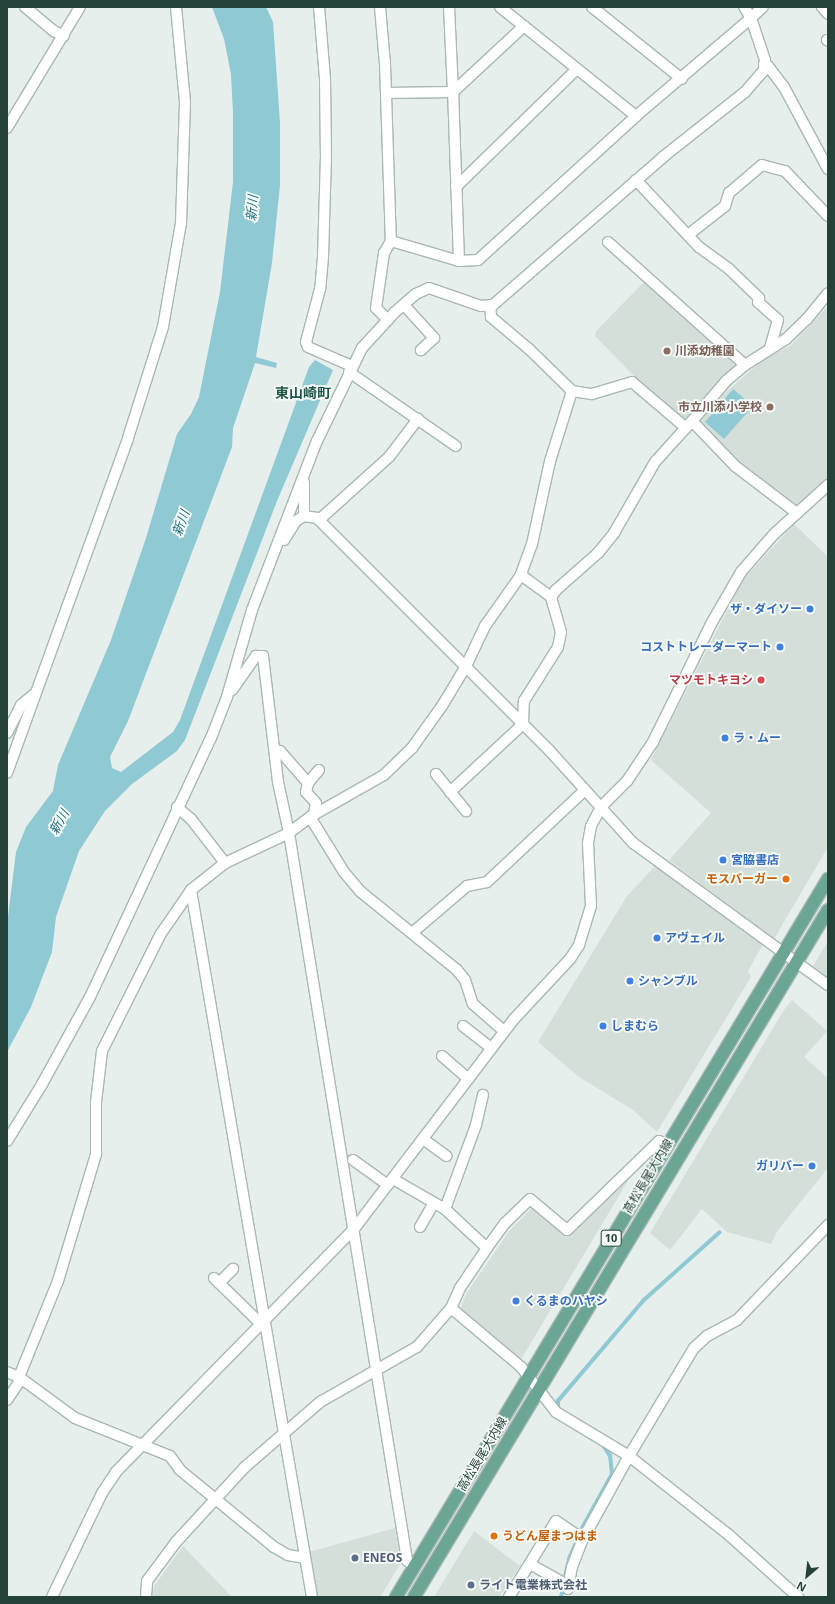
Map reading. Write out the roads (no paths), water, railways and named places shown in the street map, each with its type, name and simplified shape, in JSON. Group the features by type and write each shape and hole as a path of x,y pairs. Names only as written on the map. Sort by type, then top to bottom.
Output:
{"main road":[{"name":"高松長尾大内線","path":"396,1597 828,879"},
{"name":"高松長尾大内線","path":"414,1597 828,910"}],"street":[{"path":"25,7 54,31 64,36"},
{"path":"7,128 64,36 80,7"},
{"path":"7,773 33,695 128,438 163,327 181,223 185,102 176,7"},
{"path":"319,7 325,78 326,156 320,289 306,342 308,347 351,369 456,446"},
{"path":"380,7 386,93 391,240 384,253 376,308 388,320"},
{"path":"449,7 459,261"},
{"path":"500,7 636,116"},
{"path":"592,7 682,79"},
{"path":"7,1141 41,1086 90,997 177,807 211,738 227,697 252,610 317,441 362,348 388,320 416,294 429,288 481,306 490,305 505,297 636,180 745,92 758,80 764,64 751,18 744,7"},
{"path":"391,240 459,261 478,260 636,116 682,79 763,7"},
{"path":"822,7 828,14"},
{"path":"386,93 452,92 524,26"},
{"path":"764,64 772,70 784,87 828,169"},
{"path":"456,187 577,69"},
{"path":"688,235 725,206 729,193 762,165 784,171 828,216"},
{"path":"636,180 688,235 759,298 758,302 778,320 770,348"},
{"path":"608,242 745,365"},
{"path":"551,597 556,590 598,553 614,533 656,462 726,381 745,365 786,339 807,319 828,293"},
{"path":"404,305 434,338 421,350"},
{"path":"490,305 491,317 529,349 572,391 592,394 632,382 689,424 736,466 797,513"},
{"path":"7,1400 20,1378 58,1280 96,1154 96,1102 102,1051 150,953 191,890 225,863 289,833 312,815 384,774 412,748 442,706 466,666 485,626 521,575 532,544 550,461 572,391"},
{"path":"319,520 389,457 418,419"},
{"path":"304,475 304,516"},
{"path":"52,1597 102,1493 116,1472 142,1443 263,1324 354,1229 504,1031 570,959 579,945 591,906 589,833 601,807 627,780 653,742 711,624 741,572 774,534 828,485"},
{"path":"271,561 296,520 304,516 319,520 523,724 633,843 828,985"},
{"path":"450,792 523,724 524,701 558,646 562,632 551,597 521,575"},
{"path":"227,697 256,656 263,656 275,750 378,1370 407,1560 414,1567"},
{"path":"7,733 21,705 33,695"},
{"path":"275,750 280,751 308,783"},
{"path":"320,770 308,783 306,792 316,803 312,815 344,872 361,892 456,970 465,980 473,1004 504,1031"},
{"path":"436,774 466,811"},
{"path":"412,933 467,886 488,882 585,790"},
{"path":"177,807 191,819 225,863"},
{"path":"191,890 263,1324 312,1597"},
{"path":"463,1026 492,1048"},
{"path":"442,1056 468,1079"},
{"path":"445,1209 476,1125 483,1095"},
{"path":"423,1139 446,1156"},
{"path":"146,1597 147,1581 176,1542 215,1497 282,1435 320,1402 417,1347 451,1308 460,1288 505,1223 530,1199 568,1230 660,1141 667,1145"},
{"path":"353,1160 391,1182 445,1209 487,1248"},
{"path":"420,1227 434,1203"},
{"path":"530,1564 568,1587 572,1567 583,1539 629,1456 694,1348 707,1336 737,1320 828,1225"},
{"path":"232,1269 217,1280 263,1324"},
{"path":"451,1308 529,1376 556,1412 629,1456 729,1535 798,1597"},
{"path":"7,1372 20,1378 75,1418 142,1443 170,1456 180,1470 215,1497 220,1505 274,1547 288,1555 306,1558"},
{"path":"509,1597 556,1522 583,1539"}],"water":[{"name":"新川","path":"212,7 266,7 273,22 280,123 280,185 272,263 256,357 277,363 276,368 255,363 233,428 232,447 128,721 110,757 112,768 121,772 173,732 180,720 309,367 315,360 333,370 277,501 185,740 177,751 132,784 105,811 79,851 56,917 52,952 31,1007 7,1052 7,925 16,852 26,827 53,791 58,765 111,640 146,538 177,434 191,414 199,397 220,292 233,182 233,113 231,74 224,39"},
{"path":"733,389 753,406 724,439 705,422"}],"waterway":[{"path":"558,1408 558,1401 644,1300 719,1233"},
{"path":"581,1530 612,1474 610,1456 604,1447"},
{"path":"565,1577 569,1559 577,1541"},
{"path":"561,1597 563,1590"}],"place":[{"name":"川添幼稚園","path":"667,351"},
{"name":"市立川添小学校","path":"770,407"},
{"name":"ザ・ダイソー","path":"810,609"},
{"name":"コストトレーダーマート","path":"780,647"},
{"name":"マツモトキヨシ","path":"761,680"},
{"name":"ラ・ムー","path":"725,738"},
{"name":"宮脇書店","path":"723,860"},
{"name":"モスバーガー","path":"786,879"},
{"name":"アヴェイル","path":"657,938"},
{"name":"シャンブル","path":"630,981"},
{"name":"しまむら","path":"603,1026"},
{"name":"ガリバー","path":"812,1166"},
{"name":"くるまのハヤシ","path":"516,1301"},
{"name":"うどん屋まつはま","path":"494,1536"},
{"name":"ENEOS","path":"355,1558"},
{"name":"ライト電業株式会社","path":"471,1585"}],"district":[{"name":"東山崎町","path":"303,393"}]}
